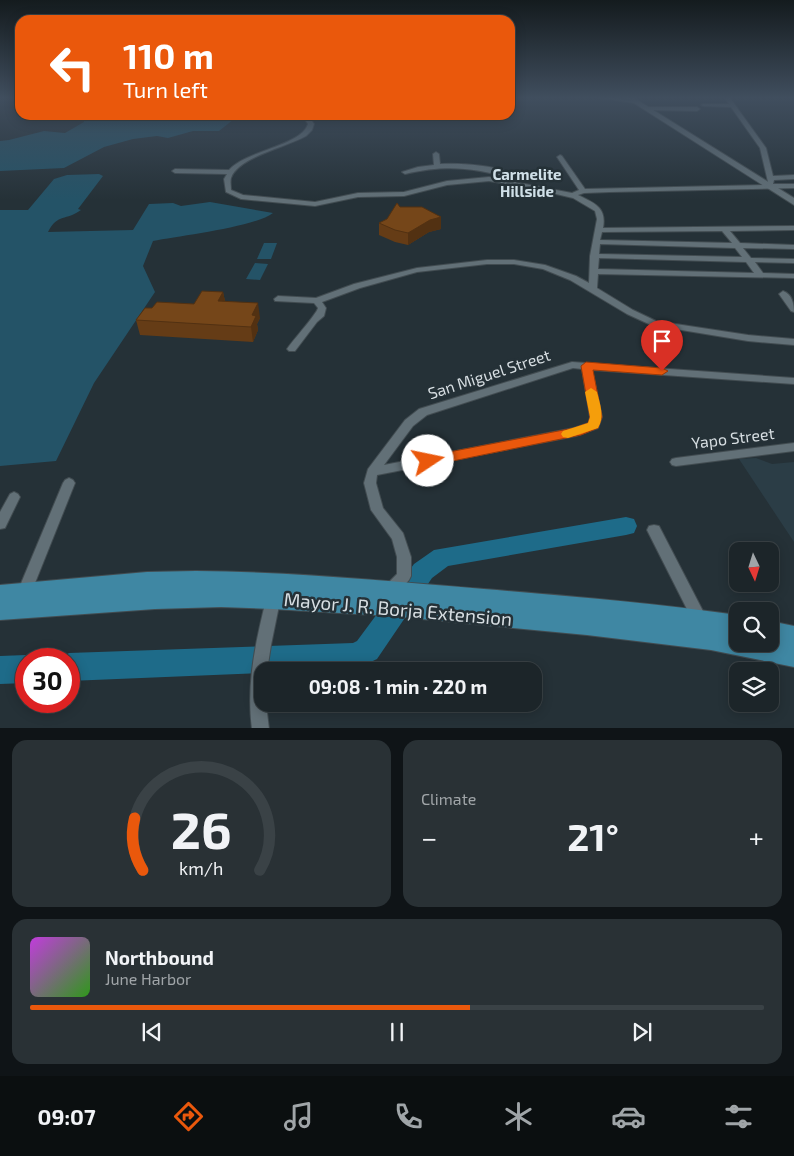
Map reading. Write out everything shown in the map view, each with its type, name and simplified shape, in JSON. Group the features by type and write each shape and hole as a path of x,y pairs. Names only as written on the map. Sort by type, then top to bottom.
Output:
{"main road":[{"path":"685,132 770,183 794,202"},
{"name":"Mayor J. R. Borja Extension","path":"0,596 24,594 55,598 174,598 275,591 390,598 443,603 570,623 711,639 794,656"},
{"name":"Mayor J. R. Borja Extension","path":"0,610 55,598"},
{"name":"Mayor J. R. Borja Extension","path":"443,603 590,607 729,625"},
{"path":"779,634 794,637"}],"street":[{"path":"307,132 290,143 247,159 236,166 228,180 227,188 234,194 264,200 307,204 327,203 367,194 404,194 446,183 479,179 498,180 538,187 575,196 588,202 598,210 601,219 594,256 593,289"},
{"path":"751,132 763,148 770,183"},
{"path":"436,154 437,166"},
{"path":"560,156 583,192"},
{"path":"405,172 437,166 496,172 538,187"},
{"path":"175,171 232,172"},
{"path":"770,183 794,177"},
{"path":"575,196 577,192 770,183 794,186"},
{"path":"724,228 760,275"},
{"path":"599,230 794,228"},
{"path":"596,242 794,247"},
{"path":"594,256 794,261"},
{"path":"278,299 317,301 357,286 417,270 487,262 514,262 545,267 573,278 630,312 654,323 748,338 794,342"},
{"path":"594,271 794,276"},
{"path":"783,294 794,309"},
{"path":"292,349 314,320 321,314 322,308 317,301"},
{"name":"San Miguel Street","path":"372,472 409,423 422,412 572,365 794,381"},
{"path":"390,598 404,576 406,566 398,537 377,510 373,500 370,483 372,472 576,432 594,425 596,417 586,366"},
{"name":"Yapo Street","path":"676,462 794,447"},
{"path":"24,594 69,483"},
{"path":"0,524 14,497"},
{"path":"654,530 700,620"},
{"path":"261,728 258,715 259,670 275,591"}],"shaded area":[{"path":"40,132 190,132 168,138 157,136 133,139 104,147 64,168 0,171 0,141"},
{"path":"99,174 103,176 78,209 81,210 55,222 48,232 133,230 149,204 173,203 181,206 210,202 273,213 264,218 234,227 153,241 143,266 155,292 94,383 56,461 0,466 0,210 28,210 54,179 67,175"},
{"path":"264,243 277,243 271,259 257,259"},
{"path":"255,263 268,264 260,280 246,279"},
{"path":"756,458 772,464 794,462 794,542 739,459"}],"building":[{"path":"397,203 400,207 422,207 441,217 430,220 408,233 379,223 387,219"},
{"path":"202,291 223,292 218,301 258,303 252,315 256,316 251,327 136,320 145,308 152,308 157,302 194,304"}],"waterway":[{"path":"80,667 356,656 367,650 423,571 442,557 626,526"},
{"path":"0,670 15,669"}],"slow traffic":[{"path":"568,434 594,425 596,417 591,392"}],"district":[{"name":"Carmelite Hillside","path":"527,184"}],"route":[{"path":"428,461 576,432 594,425 596,417 586,366 662,371"}]}
